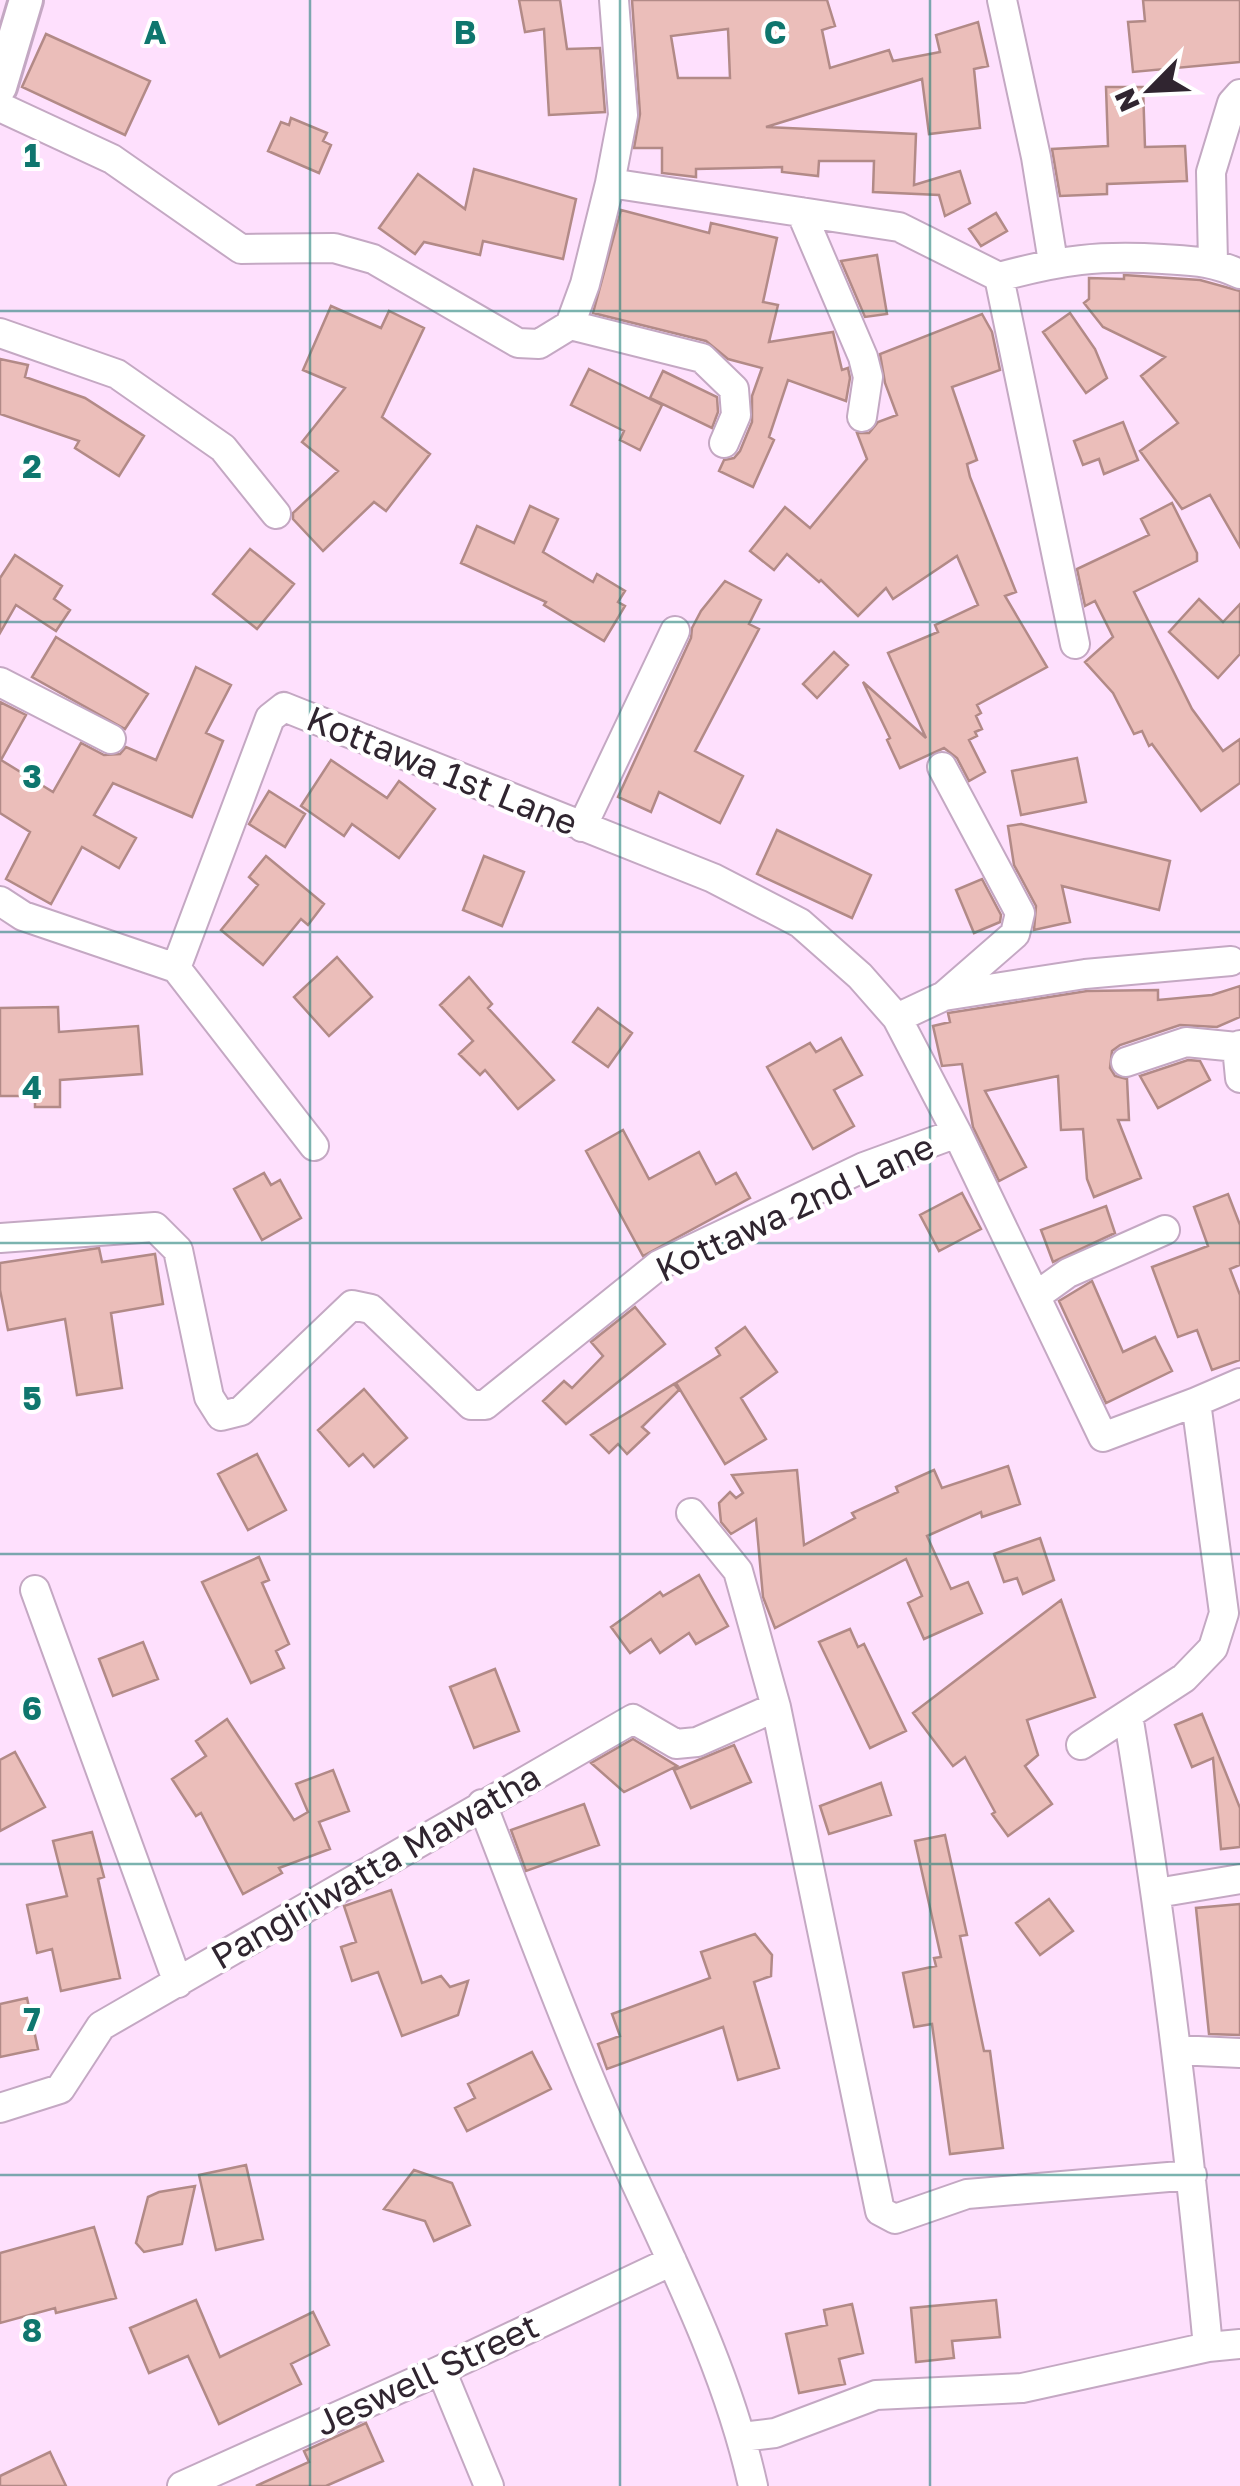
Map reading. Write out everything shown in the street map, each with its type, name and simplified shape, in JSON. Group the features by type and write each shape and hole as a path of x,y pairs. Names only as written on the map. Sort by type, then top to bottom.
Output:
{"main road":[{"path":"2,71 26,0"}],"street":[{"path":"0,108 112,158 242,249 334,248 374,258 518,342 539,344 570,325 585,284 610,183 624,115 614,0"},
{"path":"1002,0 1054,262"},
{"path":"1214,262 1211,172 1232,102 1240,94"},
{"path":"610,183 899,226 999,277 1054,262 1106,256 1214,262 1240,274"},
{"path":"800,212 863,357 868,377 862,417"},
{"path":"999,277 1075,644"},
{"path":"570,325 702,358 734,389 736,415 724,443"},
{"path":"0,333 118,374 223,448 276,514"},
{"path":"582,827 675,631"},
{"path":"0,682 111,739"},
{"name":"Kottawa 1st Lane","path":"176,968 270,718 284,708 712,878 800,923 860,976 897,1018 957,1133 1103,1438 1196,1402"},
{"path":"897,1018 944,996 1015,934 1020,913 942,767"},
{"path":"0,900 23,916 176,968 314,1146"},
{"path":"944,996 1085,974 1231,960"},
{"path":"1126,1062 1186,1042 1238,1046 1240,1078"},
{"name":"Kottawa 2nd Lane","path":"0,1238 156,1227 178,1250 208,1397 221,1416 241,1411 352,1304 371,1308 471,1405 485,1405 659,1265 864,1168 957,1133"},
{"path":"1036,1296 1068,1272 1166,1230"},
{"path":"1081,1745 1184,1678 1212,1648 1224,1613 1196,1402 1240,1383"},
{"path":"691,1512 738,1571 776,1707 880,2210 895,2219 967,2194 1192,2175"},
{"path":"35,1590 178,1983"},
{"name":"Pangiriwatta Mawatha","path":"0,2108 60,2088 100,2026 633,1718 676,1744 697,1742 776,1707"},
{"path":"1128,1715 1158,1893 1208,2347"},
{"path":"482,1804 600,2103 690,2296 742,2437 753,2486"},
{"path":"1158,1893 1240,1880"},
{"path":"1176,2050 1240,2054"},
{"name":"Jeswell Street","path":"182,2486 229,2477 441,2370 672,2261"},
{"path":"742,2437 775,2433 876,2395 1022,2388 1208,2347 1240,2344"},
{"path":"441,2370 489,2486"}],"building":[{"path":"519,0 560,0 567,49 600,48 605,112 549,115 544,29 525,32"},
{"path":"632,0 827,0 835,26 822,30 830,68 889,50 893,61 940,52 936,35 978,22 988,66 974,69 980,128 929,134 922,79 766,127 916,134 914,185 960,171 970,203 945,216 939,195 873,192 874,161 819,161 818,176 782,172 782,167 696,169 696,177 662,173 662,148 634,148 640,114","holes":["728,29 730,78 678,78 671,36"]},
{"path":"1143,0 1240,0 1240,62 1133,72 1128,22 1145,21"},
{"path":"46,34 150,81 125,135 22,87"},
{"path":"1106,87 1143,87 1145,147 1185,146 1187,181 1107,184 1107,194 1060,196 1052,149 1108,146"},
{"path":"291,118 327,133 323,141 331,145 319,173 268,151 281,122 289,125"},
{"path":"474,169 576,199 563,259 483,241 480,255 424,242 415,254 379,228 418,174 465,209"},
{"path":"621,210 709,233 711,223 777,238 763,302 778,305 769,342 833,332 842,370 848,368 850,378 846,401 788,380 769,437 774,440 753,487 719,471 724,460 734,458 740,451 752,422 752,396 762,368 728,359 706,341 593,313"},
{"path":"996,213 1007,231 981,246 969,229"},
{"path":"877,255 887,314 865,317 841,261"},
{"path":"1124,275 1200,280 1240,291 1240,547 1210,495 1182,509 1140,451 1178,423 1141,376 1165,357 1103,327 1084,303 1089,299 1089,278 1124,279"},
{"path":"331,306 381,328 389,311 424,328 382,417 430,454 386,511 374,502 323,551 293,519 293,513 338,471 302,442 345,388 303,370"},
{"path":"1070,313 1095,349 1107,378 1086,393 1043,332"},
{"path":"982,314 992,332 1000,370 952,387 977,460 967,464 970,477 1016,592 1005,596 1047,667 977,705 981,713 976,716 982,729 969,740 985,772 969,781 957,758 944,748 900,768 863,682 926,738 888,653 938,632 935,625 978,605 957,556 893,599 886,588 858,616 787,554 774,570 750,551 785,507 810,528 867,459 857,433 869,433 878,422 897,415 880,354"},
{"path":"0,359 28,365 25,377 85,398 144,436 119,476 75,448 79,441 0,414"},
{"path":"589,369 662,405 640,450 620,440 624,431 571,405"},
{"path":"663,371 717,397 718,412 712,428 650,398"},
{"path":"1123,422 1138,460 1104,474 1099,459 1083,465 1074,441"},
{"path":"1172,503 1197,553 1197,561 1134,592 1192,709 1223,751 1240,739 1240,783 1201,811 1152,744 1149,746 1142,731 1134,734 1113,693 1085,662 1113,637 1095,601 1085,606 1077,569 1149,535 1141,519"},
{"path":"530,506 558,519 543,552 593,582 597,574 625,591 618,602 625,606 604,641 544,605 546,602 461,563 477,526 514,543"},
{"path":"250,549 294,584 257,629 213,594"},
{"path":"15,555 62,586 54,599 70,610 56,631 16,605 0,633 0,578"},
{"path":"725,581 761,600 749,624 759,629 695,751 743,776 720,823 659,792 651,812 618,797 691,638 692,628"},
{"path":"1199,599 1223,622 1240,604 1240,654 1218,678 1169,632"},
{"path":"56,637 148,694 125,729 32,677"},
{"path":"834,652 848,665 817,698 803,684"},
{"path":"196,667 231,685 206,733 223,741 192,817 113,783 94,815 136,838 119,868 82,847 51,904 6,879 30,832 0,813 0,702 26,715 1,760 53,792 81,743 104,755 120,754 126,747 156,760"},
{"path":"1077,758 1086,802 1021,815 1012,771"},
{"path":"331,760 387,798 399,781 435,809 399,858 352,824 344,836 301,806"},
{"path":"269,791 305,814 285,847 249,824"},
{"path":"1021,824 1170,861 1159,910 1062,886 1070,922 1034,930 1036,906 1014,865 1008,826"},
{"path":"777,830 871,875 852,918 757,874"},
{"path":"266,856 324,904 308,925 301,919 263,965 221,930 258,885 249,877"},
{"path":"484,856 524,872 502,926 463,910"},
{"path":"982,879 1001,915 1000,922 974,933 956,890"},
{"path":"337,957 372,997 329,1036 294,997"},
{"path":"469,977 492,1004 488,1008 554,1080 518,1109 485,1070 480,1075 459,1054 473,1041 440,1005"},
{"path":"1240,986 1240,1017 1217,1027 1180,1025 1112,1051 1110,1068 1115,1076 1127,1079 1129,1120 1118,1120 1141,1178 1094,1197 1087,1179 1083,1129 1061,1130 1058,1076 985,1091 1026,1167 999,1181 973,1127 962,1064 942,1066 933,1026 950,1022 948,1013 1087,991 1158,990 1158,1000 1212,995"},
{"path":"58,1007 59,1032 138,1026 142,1074 60,1080 60,1107 35,1107 35,1096 0,1096 0,1008"},
{"path":"598,1008 632,1033 608,1067 573,1042"},
{"path":"841,1038 862,1075 834,1090 854,1126 813,1149 767,1067 810,1043 816,1052"},
{"path":"1188,1060 1200,1061 1210,1080 1158,1108 1140,1076"},
{"path":"623,1130 649,1179 699,1152 716,1184 736,1173 750,1198 643,1256 586,1151"},
{"path":"264,1173 271,1185 280,1180 301,1218 262,1240 234,1189"},
{"path":"962,1193 981,1229 939,1251 920,1215"},
{"path":"1228,1194 1240,1225 1240,1265 1230,1269 1240,1295 1240,1360 1212,1370 1197,1330 1178,1337 1152,1267 1208,1246 1194,1207"},
{"path":"1106,1206 1115,1233 1053,1262 1041,1230"},
{"path":"99,1248 102,1262 155,1254 163,1304 111,1313 122,1388 77,1395 65,1319 8,1330 0,1290 0,1263"},
{"path":"1092,1281 1123,1352 1155,1337 1172,1371 1106,1403 1059,1301"},
{"path":"635,1307 665,1344 566,1424 543,1401 564,1381 572,1388 603,1356 591,1342"},
{"path":"745,1327 777,1372 741,1398 766,1439 725,1464 676,1383 720,1355 716,1348"},
{"path":"674,1384 679,1390 642,1427 649,1433 627,1454 618,1444 609,1453 591,1435"},
{"path":"364,1389 407,1438 374,1467 363,1454 349,1466 318,1430"},
{"path":"257,1454 286,1510 248,1530 218,1474"},
{"path":"1008,1466 1020,1504 982,1517 981,1512 927,1536 951,1589 968,1582 982,1613 924,1639 908,1603 922,1596 906,1559 775,1628 763,1597 756,1519 731,1534 721,1522 719,1503 730,1492 736,1498 743,1493 732,1475 797,1470 804,1545 855,1518 852,1513 898,1492 896,1487 934,1470 942,1488"},
{"path":"1040,1538 1054,1580 1023,1594 1017,1578 1004,1582 994,1554"},
{"path":"259,1557 269,1580 262,1583 289,1644 276,1651 284,1668 251,1683 202,1582"},
{"path":"699,1575 728,1626 696,1644 689,1633 660,1653 651,1639 630,1653 611,1627 660,1592 663,1596"},
{"path":"1061,1600 1095,1697 1027,1720 1038,1755 1025,1766 1052,1804 1008,1836 992,1814 995,1812 965,1757 953,1766 913,1713"},
{"path":"850,1629 858,1647 864,1644 906,1731 870,1748 819,1642"},
{"path":"143,1642 158,1679 113,1696 99,1659"},
{"path":"495,1669 519,1731 474,1748 450,1687"},
{"path":"1202,1714 1240,1808 1240,1847 1221,1849 1213,1758 1192,1767 1175,1725"},
{"path":"227,1719 294,1820 308,1812 296,1784 333,1770 349,1811 319,1822 330,1849 279,1868 282,1873 243,1894 201,1813 196,1816 172,1779 206,1756 196,1741"},
{"path":"633,1739 677,1766 624,1792 591,1763"},
{"path":"734,1745 751,1782 691,1808 674,1770"},
{"path":"15,1752 45,1807 0,1831 0,1760"},
{"path":"881,1783 891,1815 829,1834 820,1806"},
{"path":"584,1804 599,1845 526,1871 511,1830"},
{"path":"92,1832 104,1877 98,1879 120,1978 61,1991 52,1949 37,1953 27,1905 67,1896 53,1841"},
{"path":"945,1835 967,1935 960,1936 984,2051 990,2051 1003,2148 950,2154 932,2024 914,2027 903,1973 936,1966 934,1958 941,1957 915,1841"},
{"path":"391,1890 422,1983 441,1976 450,1987 468,1981 458,2015 402,2036 378,1972 352,1981 341,1947 356,1942 344,1906"},
{"path":"1049,1899 1073,1931 1040,1955 1016,1923"},
{"path":"1240,1904 1240,2035 1209,2034 1196,1908"},
{"path":"755,1934 772,1955 771,1976 754,1982 779,2068 738,2080 723,2027 607,2069 598,2044 620,2036 612,2014 710,1978 701,1952"},
{"path":"27,1998 38,2049 0,2057 0,2004"},
{"path":"532,2052 551,2089 467,2131 455,2108 475,2098 468,2084"},
{"path":"246,2165 263,2239 216,2250 199,2175"},
{"path":"414,2170 452,2183 470,2225 434,2241 425,2221 384,2209"},
{"path":"195,2186 182,2244 144,2252 136,2243 148,2197"},
{"path":"94,2227 116,2298 56,2313 55,2308 0,2323 0,2253"},
{"path":"196,2300 220,2357 313,2312 329,2345 291,2364 301,2384 219,2424 188,2356 149,2373 130,2328"},
{"path":"996,2300 1000,2337 952,2341 954,2358 916,2362 911,2308"},
{"path":"852,2304 863,2353 839,2359 845,2384 799,2393 786,2334 827,2325 824,2310"},
{"path":"366,2423 383,2461 326,2486 256,2486 309,2462 304,2451"},
{"path":"50,2452 66,2486 0,2486 0,2476"}]}
